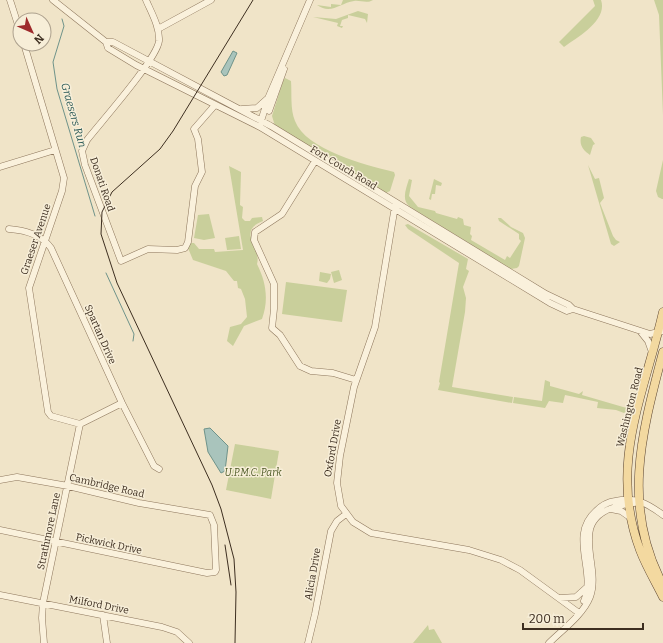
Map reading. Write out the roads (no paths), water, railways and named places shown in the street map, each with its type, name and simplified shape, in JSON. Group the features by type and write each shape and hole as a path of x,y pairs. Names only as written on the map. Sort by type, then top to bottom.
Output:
{"main road":[{"name":"Washington Road","path":"663,312 660,332 652,353 628,450 626,478 631,519 640,550 663,597"},
{"name":"Washington Road","path":"663,352 643,433 639,459 639,502 648,547 663,586"}],"street":[{"path":"10,0 14,12"},
{"name":"Fort Couch Road","path":"53,0 106,42 108,48 143,69 215,105 261,123 315,161 542,299 563,309 573,309 640,331 651,334 660,332"},
{"path":"146,0 158,29 211,0"},
{"path":"239,109 257,108 264,103 269,96 285,64 310,0"},
{"name":"Donati Road","path":"158,29 159,42 148,62 87,140 82,151 85,165 121,261 148,249 177,250 185,248 188,242 195,186 202,172 198,138 194,129 215,105"},
{"name":"Fort Couch Road","path":"106,42 113,42 148,62 239,109 546,294 569,305 573,309"},
{"name":"Graeser Avenue","path":"26,52 56,150 64,184 28,288 48,412 50,416 80,424"},
{"path":"261,123 280,84 285,64"},
{"path":"261,123 269,96"},
{"path":"0,167 56,150"},
{"path":"315,161 282,214 255,232 254,240 274,284 272,328 280,334 300,366 311,371 333,373 356,380"},
{"path":"395,210 397,203"},
{"name":"Oxford Drive","path":"395,210 375,327 356,380 336,483 338,499 346,514 359,526 371,533 469,550 501,560 520,570 579,613"},
{"path":"9,229 18,230 45,240"},
{"name":"Spartan Drive","path":"45,240 122,404 154,466 159,469"},
{"path":"640,331 648,341 652,353"},
{"path":"80,424 122,404"},
{"name":"Strathmore Lane","path":"44,643 42,618 43,603 57,542 80,424"},
{"name":"Cambridge Road","path":"0,480 18,477 68,486 139,503 210,516 214,525 216,548 215,572"},
{"path":"579,613 586,597 588,585 589,576 582,545 585,526 591,515 602,506 612,502 639,502 647,504 663,515"},
{"path":"549,643 579,613 588,601 593,581 587,543 589,530 600,515 610,509 628,502"},
{"path":"610,509 621,511 631,519"},
{"name":"Alicia Drive","path":"308,643 331,531 337,520 346,514"},
{"name":"Pickwick Drive","path":"0,530 207,573 215,572"},
{"path":"560,598 576,597 583,593 588,585"},
{"name":"Milford Drive","path":"0,595 162,627 177,632 189,643"},
{"path":"103,616 106,643"}],"water":[{"path":"233,51 237,53 227,75 224,76 221,72"},
{"path":"210,428 228,446 225,471 221,473 208,452 204,429"}],"waterway":[{"name":"Graesers Run","path":"62,19 64,26 53,62 57,89 95,216"},
{"name":"Graesers Run","path":"106,273 134,334 133,341"}],"tram line":[{"path":"235,643 236,592 234,559 221,509 212,485 117,283 101,234 102,212 112,192 160,149 173,131 253,0"},
{"path":"225,545 231,585"}],"park label":[{"name":"U.P.M.C. Park","path":"253,472"}]}
